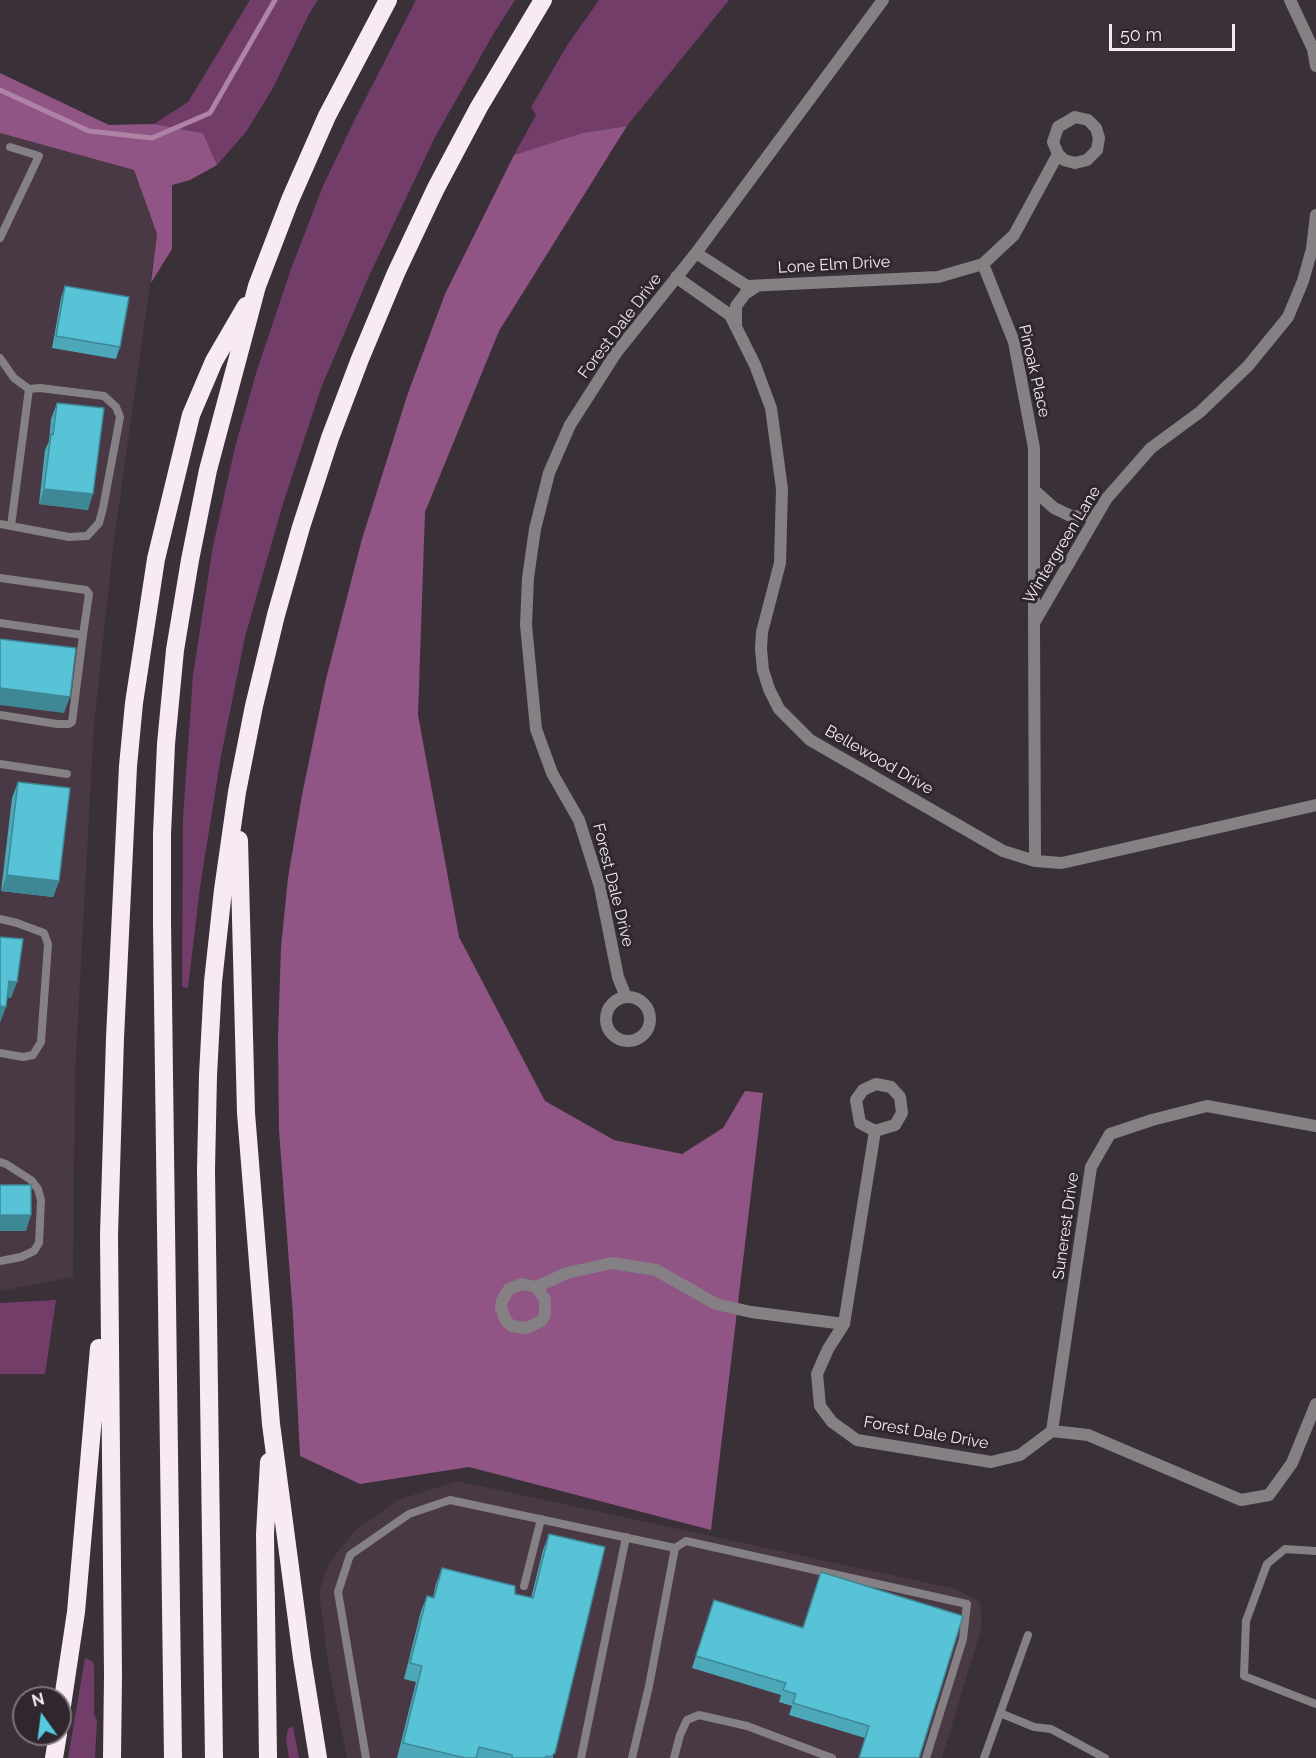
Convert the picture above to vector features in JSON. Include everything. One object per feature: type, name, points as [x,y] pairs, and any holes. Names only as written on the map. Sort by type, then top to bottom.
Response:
[{"type":"highway","points":[[173,1758],[162,834],[166,744],[175,650],[208,470],[258,286],[290,200],[327,116],[388,0]]},
{"type":"highway","points":[[214,1758],[207,1099],[213,982],[237,792],[254,706],[301,526],[330,438],[360,359],[396,273],[436,188],[479,106],[543,0]]},
{"type":"highway","points":[[111,1758],[113,1675],[110,1235],[114,1038],[123,840],[131,734],[146,616],[156,559],[191,415],[214,361],[258,286]]},
{"type":"highway","points":[[237,792],[246,1113],[271,1424],[302,1658],[318,1758]]},
{"type":"highway","points":[[65,1686],[76,1612],[110,1235]]},
{"type":"highway","points":[[268,1758],[264,1534],[271,1424]]},
{"type":"street","name":"Forest Dale Drive","points":[[626,997],[618,977],[600,887],[579,819],[552,773],[536,729],[526,625],[528,578],[534,529],[549,473],[570,425],[616,353],[696,253],[883,0]]},
{"type":"street","points":[[1290,0],[1313,49],[1316,66]]},
{"type":"street","points":[[983,264],[1014,235],[1058,154]]},
{"type":"street","name":"Wintergreen Lane","points":[[1035,861],[1034,623],[1107,498],[1151,448],[1200,412],[1248,366],[1288,317],[1303,280],[1312,249],[1316,215]]},
{"type":"street","name":"Lone Elm Drive","points":[[696,253],[747,286],[938,277],[983,264]]},
{"type":"street","name":"Pinoak Place","points":[[983,264],[1014,342],[1034,448],[1034,623]]},
{"type":"street","name":"Bellewood Drive","points":[[676,278],[730,315],[755,365],[771,408],[782,489],[780,564],[762,632],[761,649],[769,689],[779,709],[810,740],[1003,851],[1035,861],[1062,863],[1316,805]]},
{"type":"street","points":[[736,327],[736,306],[745,294],[758,285]]},
{"type":"street","points":[[1034,489],[1054,508],[1073,517],[1101,510]]},
{"type":"street","name":"Sunerest Drive","points":[[1052,1431],[1091,1167],[1110,1134],[1152,1120],[1207,1106],[1316,1126]]},
{"type":"street","name":"Forest Dale Drive","points":[[875,1131],[844,1324],[828,1348],[817,1374],[820,1406],[832,1422],[857,1440],[991,1462],[1020,1455],[1052,1431]]},
{"type":"street","points":[[536,1287],[567,1273],[612,1263],[656,1270],[716,1304],[751,1312],[844,1324]]},
{"type":"street","points":[[1052,1431],[1088,1436],[1241,1500],[1269,1495],[1292,1463],[1316,1404]]},
{"type":"lane","points":[[0,238],[39,156],[10,147]]},
{"type":"lane","points":[[0,358],[14,378],[29,389],[40,388],[104,396],[116,407],[120,417],[99,523],[87,536],[69,537],[0,524]]},
{"type":"lane","points":[[11,526],[29,389]]},
{"type":"lane","points":[[0,578],[86,590],[89,594],[72,722],[57,724],[0,715]]},
{"type":"lane","points":[[0,623],[83,635]]},
{"type":"lane","points":[[0,764],[67,774]]},
{"type":"lane","points":[[0,919],[44,933],[48,944],[41,1042],[33,1054],[24,1058],[0,1053]]},
{"type":"lane","points":[[0,1162],[31,1180],[38,1189],[41,1200],[39,1243],[34,1251],[21,1257],[0,1261]]},
{"type":"lane","points":[[366,1758],[338,1592],[350,1555],[409,1514],[450,1500],[675,1548],[686,1541],[967,1604],[963,1639],[926,1758]]},
{"type":"lane","points":[[524,1586],[541,1519]]},
{"type":"lane","points":[[581,1758],[626,1537]]},
{"type":"lane","points":[[632,1758],[649,1686],[675,1548]]},
{"type":"lane","points":[[1316,1551],[1285,1548],[1267,1564],[1246,1621],[1244,1676],[1316,1704]]},
{"type":"lane","points":[[984,1758],[1028,1635]]},
{"type":"lane","points":[[1000,1713],[1034,1727],[1051,1729],[1106,1758]]},
{"type":"lane","points":[[674,1758],[687,1720],[699,1715],[747,1726],[832,1758]]},
{"type":"shaded area","points":[[250,0],[318,0],[273,88],[246,132],[217,165],[203,133],[154,124],[188,102]]},
{"type":"shaded area","points":[[416,0],[515,0],[435,137],[369,276],[321,388],[282,507],[245,637],[221,756],[200,887],[188,988],[182,987],[183,817],[193,675],[213,546],[235,447],[257,370],[291,269],[323,186]]},
{"type":"shaded area","points":[[599,0],[729,0],[627,126],[582,133],[514,155],[536,115],[531,107],[568,44]]},
{"type":"shaded area","points":[[0,73],[109,125],[154,124],[203,133],[217,165],[190,180],[172,185],[172,249],[151,283],[157,234],[134,170],[0,133]]},
{"type":"shaded area","points":[[627,126],[499,331],[425,512],[418,715],[459,937],[545,1101],[614,1140],[682,1154],[723,1128],[745,1091],[763,1093],[711,1530],[469,1467],[360,1484],[300,1456],[293,1316],[279,1130],[278,1037],[281,947],[288,878],[302,795],[326,679],[362,539],[408,393],[445,294],[514,155],[582,133]]},
{"type":"shaded area","points":[[0,133],[134,170],[157,234],[113,548],[94,724],[75,1073],[73,1277],[0,1291]]},
{"type":"shaded area","points":[[56,1300],[45,1374],[0,1374],[0,1303]]},
{"type":"shaded area","points":[[457,1481],[956,1589],[980,1602],[982,1626],[942,1758],[347,1758],[328,1663],[319,1591],[328,1565],[354,1531],[398,1500]]},
{"type":"shaded area","points":[[85,1658],[92,1661],[94,1665],[94,1714],[97,1721],[95,1758],[68,1758],[70,1746],[72,1746]]},
{"type":"shaded area","points":[[293,1726],[299,1758],[289,1758],[286,1739],[288,1729]]},
{"type":"building","points":[[65,286],[129,297],[120,347],[56,336]]},
{"type":"building","points":[[57,403],[104,408],[93,494],[44,489]]},
{"type":"building","points":[[0,639],[76,648],[70,697],[0,688]]},
{"type":"building","points":[[18,782],[70,788],[59,881],[7,875]]},
{"type":"building","points":[[0,937],[23,939],[17,982],[9,981],[6,1007],[0,1006]]},
{"type":"building","points":[[0,1185],[31,1185],[31,1215],[0,1215]]},
{"type":"building","points":[[549,1534],[605,1547],[555,1753],[545,1758],[512,1758],[512,1755],[479,1747],[476,1758],[465,1758],[403,1743],[422,1666],[410,1663],[427,1596],[434,1598],[442,1568],[515,1586],[515,1594],[533,1598]]},
{"type":"building","points":[[821,1572],[963,1616],[919,1758],[859,1758],[869,1726],[793,1703],[796,1694],[783,1690],[786,1683],[696,1656],[714,1600],[803,1628]]},
{"type":"waterway","points":[[0,90],[89,131],[152,138],[210,113],[275,0]]}]
